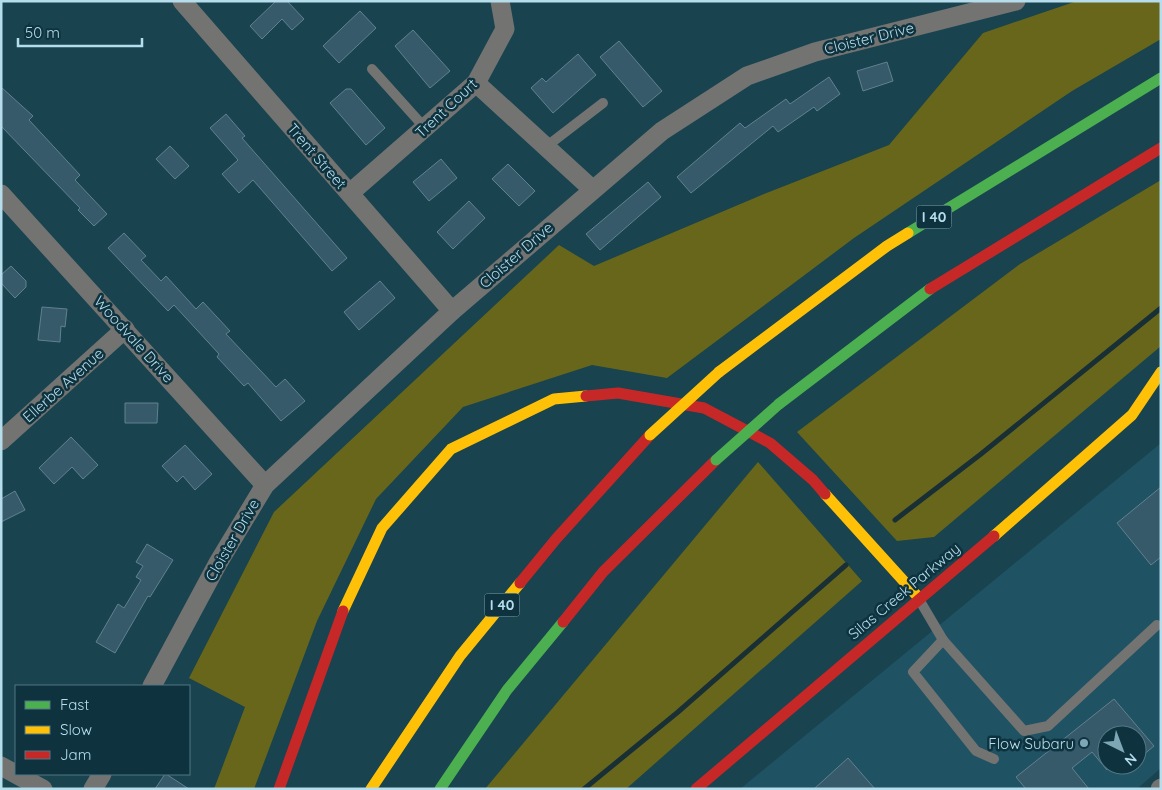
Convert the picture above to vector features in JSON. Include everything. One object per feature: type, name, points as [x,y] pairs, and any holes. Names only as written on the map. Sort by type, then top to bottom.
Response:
[{"type":"main road","name":"I 40","points":[[371,789],[460,656],[556,539],[650,435],[719,372],[887,246],[1161,78]]},
{"type":"main road","points":[[440,789],[507,690],[603,572],[716,460],[779,404],[917,297],[1161,148]]},
{"type":"main road","name":"Silas Creek Parkway","points":[[696,789],[918,598],[1041,496],[1132,416],[1161,372]]},
{"type":"main road","points":[[279,789],[341,616],[382,528],[451,449],[554,400],[618,394],[628,395],[704,408],[746,430],[770,444],[812,480],[918,598]]},
{"type":"main road","name":"Silas Creek Parkway","points":[[1132,416],[1154,406]]},
{"type":"street","name":"Trent Street","points":[[182,1],[452,311]]},
{"type":"street","name":"Trent Court","points":[[350,193],[426,128],[481,87],[505,30],[500,1]]},
{"type":"street","name":"Cloister Drive","points":[[153,685],[218,563],[265,485],[452,311],[592,189],[662,131],[747,76],[814,52],[1016,1]]},
{"type":"street","points":[[481,87],[592,189]]},
{"type":"street","name":"Woodvale Drive","points":[[1,194],[265,485]]},
{"type":"street","name":"Ellerbe Avenue","points":[[1,441],[125,329]]},
{"type":"street","points":[[1,766],[15,773]]},
{"type":"street","points":[[19,775],[43,789]]},
{"type":"street","points":[[93,789],[101,775]]},
{"type":"street","points":[[1,776],[23,777]]},
{"type":"lane","points":[[372,70],[426,128]]},
{"type":"lane","points":[[547,146],[603,103]]},
{"type":"lane","points":[[918,598],[943,640],[1024,731],[1048,726],[1157,625]]},
{"type":"lane","points":[[943,640],[913,672],[976,751],[994,759]]},
{"type":"shaded area","points":[[1077,1],[1161,1],[1161,39],[1072,91],[854,238],[667,378],[592,365],[463,407],[376,499],[317,621],[254,789],[214,789],[245,707],[189,678],[274,512],[559,245],[594,266],[764,194],[889,145],[983,33]]},
{"type":"shaded area","points":[[1161,180],[1161,346],[934,537],[897,541],[797,432],[1020,264]]},
{"type":"shaded area","points":[[1161,443],[1161,768],[1137,789],[740,789]]},
{"type":"shaded area","points":[[758,462],[862,581],[626,789],[485,789]]},
{"type":"building","points":[[276,1],[287,1],[304,19],[292,30],[282,19],[262,39],[250,26]]},
{"type":"building","points":[[360,11],[376,28],[339,63],[323,46]]},
{"type":"building","points":[[413,30],[450,71],[430,88],[395,46]]},
{"type":"building","points":[[619,41],[662,91],[643,107],[600,57]]},
{"type":"building","points":[[578,54],[596,75],[553,113],[531,88],[542,78],[546,82]]},
{"type":"building","points":[[887,62],[893,81],[863,91],[857,71]]},
{"type":"building","points":[[829,77],[840,94],[817,111],[814,107],[778,132],[773,126],[691,193],[677,177],[740,123],[745,128],[786,99],[790,104]]},
{"type":"building","points":[[1,87],[33,116],[29,120],[80,175],[75,180],[107,214],[94,226],[78,210],[80,208],[1,126]]},
{"type":"building","points":[[346,89],[351,89],[385,128],[366,145],[330,103]]},
{"type":"building","points":[[226,114],[245,136],[242,138],[347,258],[332,271],[253,180],[239,193],[222,174],[238,160],[210,128]]},
{"type":"building","points":[[170,146],[189,166],[175,179],[156,159]]},
{"type":"building","points":[[441,159],[457,178],[429,201],[413,182]]},
{"type":"building","points":[[508,164],[535,191],[519,206],[492,179]]},
{"type":"building","points":[[648,182],[661,197],[600,250],[586,234]]},
{"type":"building","points":[[469,201],[485,218],[453,249],[437,232]]},
{"type":"building","points":[[124,233],[146,256],[141,260],[161,281],[166,276],[196,309],[203,302],[230,331],[226,334],[276,387],[285,379],[305,401],[281,421],[248,383],[244,386],[217,357],[219,354],[174,305],[168,311],[108,248]]},
{"type":"building","points":[[11,266],[26,281],[26,287],[15,298],[1,283],[1,275]]},
{"type":"building","points":[[380,281],[395,298],[359,330],[344,312]]},
{"type":"building","points":[[42,307],[67,309],[65,327],[61,326],[60,342],[38,340]]},
{"type":"building","points":[[125,403],[158,403],[157,423],[125,423]]},
{"type":"building","points":[[71,437],[98,465],[83,479],[72,467],[54,484],[39,468]]},
{"type":"building","points":[[185,445],[212,474],[195,490],[183,476],[177,482],[162,466]]},
{"type":"building","points":[[1161,487],[1161,557],[1151,565],[1117,523]]},
{"type":"building","points":[[15,491],[25,510],[1,522],[1,499]]},
{"type":"building","points":[[147,544],[173,560],[150,597],[148,596],[115,653],[96,642],[118,604],[124,608],[141,580],[136,577],[143,566],[136,562]]},
{"type":"building","name":"Flow Subaru","points":[[1114,699],[1136,725],[1097,725],[1097,758],[1092,752],[1072,768],[1089,789],[1026,789],[1016,777]]},
{"type":"building","name":"Flow Subaru","points":[[1147,738],[1154,746],[1147,752]]},
{"type":"building","points":[[848,758],[875,789],[814,789]]},
{"type":"building","points":[[164,775],[168,775],[189,789],[155,789]]},
{"type":"waterway","points":[[895,520],[981,454],[1161,308]]},
{"type":"waterway","points":[[584,789],[678,712],[846,565]]},
{"type":"traffic: fast","points":[[908,233],[1161,78]]},
{"type":"traffic: fast","points":[[779,404],[930,289]]},
{"type":"traffic: fast","points":[[716,460],[779,404]]},
{"type":"traffic: fast","points":[[440,789],[507,690],[563,622]]},
{"type":"traffic: slow","points":[[719,372],[887,246],[908,233]]},
{"type":"traffic: slow","points":[[650,435],[719,372]]},
{"type":"traffic: slow","points":[[994,536],[1132,415],[1161,372]]},
{"type":"traffic: slow","points":[[343,611],[382,528],[451,449],[554,399],[586,396]]},
{"type":"traffic: slow","points":[[825,494],[919,598]]},
{"type":"traffic: slow","points":[[371,789],[460,656],[520,583]]},
{"type":"traffic: jam","points":[[930,289],[1161,148]]},
{"type":"traffic: jam","points":[[586,396],[618,393],[704,408],[770,443],[813,480],[825,494]]},
{"type":"traffic: jam","points":[[520,583],[556,539],[650,435]]},
{"type":"traffic: jam","points":[[563,622],[603,572],[716,460]]},
{"type":"traffic: jam","points":[[696,789],[994,536]]},
{"type":"traffic: jam","points":[[279,789],[343,611]]},
{"type":"place","name":"Flow Subaru","points":[[1084,743]]}]
